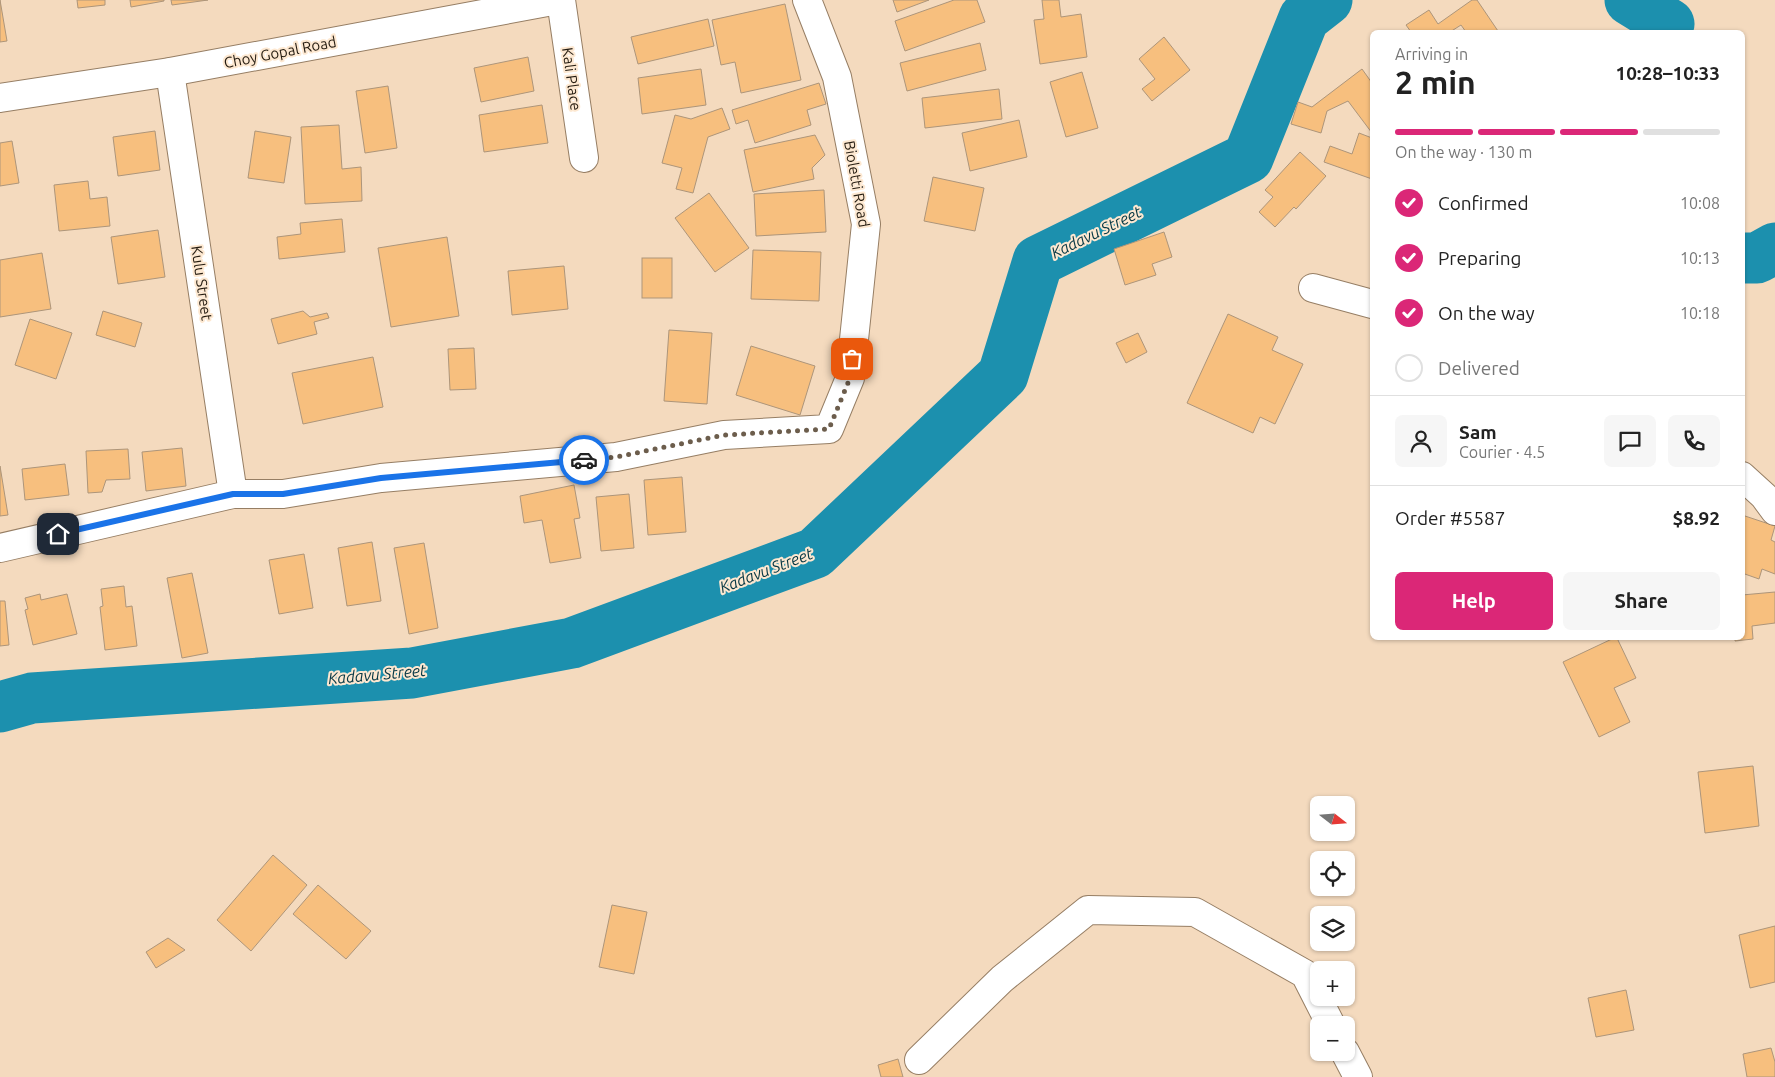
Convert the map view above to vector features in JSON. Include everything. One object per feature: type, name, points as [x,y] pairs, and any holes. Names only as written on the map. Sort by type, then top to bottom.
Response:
[{"type":"street","name":"Choy Gopal Road","points":[[0,98],[170,72],[560,0]]},
{"type":"street","name":"Kali Place","points":[[560,0],[584,158]]},
{"type":"street","name":"Bioletti Road","points":[[233,494],[283,494],[381,478],[616,457],[724,435],[829,429],[850,378],[866,224],[837,77],[807,0]]},
{"type":"street","name":"Kulu Street","points":[[170,72],[233,494]]},
{"type":"street","points":[[1313,288],[1370,303]]},
{"type":"street","points":[[1745,479],[1764,496],[1775,511]]},
{"type":"street","points":[[0,548],[233,494]]},
{"type":"street","points":[[919,1060],[1002,979],[1088,910],[1195,912],[1305,974],[1326,1016]]},
{"type":"street","points":[[1350,1061],[1358,1077]]},
{"type":"building","points":[[0,0],[7,41],[0,42]]},
{"type":"building","points":[[77,0],[105,0],[105,5],[78,8]]},
{"type":"building","points":[[130,0],[164,0],[164,1],[131,7]]},
{"type":"building","points":[[171,0],[208,0],[172,5]]},
{"type":"building","points":[[893,0],[929,0],[897,12]]},
{"type":"building","points":[[954,0],[977,0],[985,22],[905,51],[895,21]]},
{"type":"building","points":[[1042,0],[1059,0],[1061,17],[1081,14],[1087,57],[1040,64],[1034,20],[1044,19]]},
{"type":"building","points":[[1472,0],[1477,0],[1497,30],[1465,30],[1461,25],[1453,30],[1410,30],[1406,25],[1429,10],[1438,24]]},
{"type":"building","points":[[785,4],[801,80],[741,93],[735,62],[721,65],[712,20]]},
{"type":"building","points":[[708,19],[714,46],[638,64],[631,37]]},
{"type":"building","points":[[1164,37],[1190,70],[1152,101],[1142,89],[1155,79],[1139,59]]},
{"type":"building","points":[[980,43],[986,70],[907,91],[900,63]]},
{"type":"building","points":[[528,57],[534,91],[481,102],[474,68]]},
{"type":"building","points":[[701,69],[706,105],[642,114],[638,78]]},
{"type":"building","points":[[1362,69],[1370,80],[1370,130],[1348,101],[1327,111],[1321,133],[1291,124],[1298,102],[1312,107]]},
{"type":"building","points":[[1082,72],[1098,128],[1066,137],[1050,82]]},
{"type":"building","points":[[819,83],[826,104],[807,110],[811,125],[755,143],[748,120],[736,124],[732,110]]},
{"type":"building","points":[[388,86],[397,148],[365,153],[356,91]]},
{"type":"building","points":[[999,89],[1002,119],[925,128],[922,98]]},
{"type":"building","points":[[542,105],[548,143],[484,152],[479,115]]},
{"type":"building","points":[[722,108],[730,129],[708,137],[693,193],[676,189],[682,168],[662,163],[675,115],[691,119]]},
{"type":"building","points":[[1019,120],[1027,157],[970,171],[962,133]]},
{"type":"building","points":[[339,125],[342,169],[361,167],[362,201],[305,204],[301,127]]},
{"type":"building","points":[[155,131],[160,170],[118,176],[113,137]]},
{"type":"building","points":[[255,131],[291,137],[284,183],[248,178]]},
{"type":"building","points":[[1359,133],[1370,137],[1370,178],[1324,162],[1330,146],[1352,154]]},
{"type":"building","points":[[815,135],[825,155],[812,168],[814,179],[753,192],[744,150]]},
{"type":"building","points":[[12,141],[19,183],[0,186],[0,143]]},
{"type":"building","points":[[1300,152],[1326,176],[1296,209],[1294,207],[1275,227],[1259,212],[1273,197],[1265,190]]},
{"type":"building","points":[[933,177],[984,188],[975,231],[924,221]]},
{"type":"building","points":[[88,181],[90,199],[107,197],[110,226],[59,231],[54,185]]},
{"type":"building","points":[[824,190],[826,232],[756,236],[754,194]]},
{"type":"building","points":[[709,193],[749,248],[715,272],[675,218]]},
{"type":"building","points":[[342,219],[345,252],[279,259],[277,237],[301,234],[300,223]]},
{"type":"building","points":[[158,230],[165,277],[118,284],[111,237]]},
{"type":"building","points":[[1164,232],[1172,257],[1152,264],[1156,275],[1125,285],[1114,249]]},
{"type":"building","points":[[447,237],[459,316],[391,327],[378,248]]},
{"type":"building","points":[[753,250],[821,252],[819,301],[751,299]]},
{"type":"building","points":[[42,253],[51,309],[0,317],[0,260]]},
{"type":"building","points":[[642,258],[672,258],[672,298],[642,298]]},
{"type":"building","points":[[564,266],[568,309],[512,315],[508,271]]},
{"type":"building","points":[[103,311],[142,323],[135,347],[96,335]]},
{"type":"building","points":[[303,311],[310,317],[327,313],[329,318],[314,322],[317,334],[278,344],[271,319]]},
{"type":"building","points":[[1228,314],[1278,337],[1272,350],[1303,364],[1275,424],[1260,417],[1253,433],[1187,403]]},
{"type":"building","points":[[30,319],[72,333],[56,379],[15,365]]},
{"type":"building","points":[[669,330],[712,333],[707,404],[664,401]]},
{"type":"building","points":[[1138,333],[1147,352],[1126,363],[1116,343]]},
{"type":"building","points":[[751,346],[815,366],[800,415],[736,395]]},
{"type":"building","points":[[474,348],[476,389],[450,390],[448,349]]},
{"type":"building","points":[[373,357],[383,407],[303,424],[292,373]]},
{"type":"building","points":[[182,448],[186,486],[146,491],[142,452]]},
{"type":"building","points":[[128,449],[130,479],[106,480],[102,492],[88,493],[86,451]]},
{"type":"building","points":[[65,464],[69,495],[25,500],[22,469]]},
{"type":"building","points":[[0,466],[8,515],[0,516]]},
{"type":"building","points":[[682,477],[686,532],[648,535],[644,480]]},
{"type":"building","points":[[574,485],[580,518],[574,519],[581,558],[550,563],[542,520],[524,523],[520,496]]},
{"type":"building","points":[[629,494],[634,548],[601,551],[596,497]]},
{"type":"building","points":[[1745,516],[1775,526],[1771,540],[1775,542],[1775,574],[1762,569],[1759,579],[1745,574]]},
{"type":"building","points":[[372,542],[381,601],[347,606],[338,548]]},
{"type":"building","points":[[424,543],[438,628],[409,634],[394,548]]},
{"type":"building","points":[[304,554],[313,608],[279,614],[269,560]]},
{"type":"building","points":[[192,573],[208,653],[182,658],[167,578]]},
{"type":"building","points":[[124,586],[126,607],[132,606],[137,646],[105,650],[100,607],[103,606],[101,589]]},
{"type":"building","points":[[1775,592],[1775,623],[1752,626],[1753,639],[1745,640],[1745,595]]},
{"type":"building","points":[[40,594],[41,600],[67,594],[77,634],[33,645],[25,610],[28,609],[25,598]]},
{"type":"building","points":[[0,601],[5,601],[9,645],[0,646]]},
{"type":"building","points":[[1610,640],[1618,640],[1636,678],[1614,688],[1630,722],[1599,737],[1563,662]]},
{"type":"building","points":[[1753,766],[1759,826],[1705,833],[1698,772]]},
{"type":"building","points":[[273,855],[307,885],[251,951],[217,920]]},
{"type":"building","points":[[318,885],[371,931],[346,959],[293,914]]},
{"type":"building","points":[[612,905],[647,912],[634,974],[599,967]]},
{"type":"building","points":[[1775,926],[1775,982],[1750,988],[1739,935]]},
{"type":"building","points":[[168,938],[185,950],[156,968],[146,952]]},
{"type":"building","points":[[1626,990],[1634,1030],[1596,1037],[1588,998]]},
{"type":"building","points":[[1771,1048],[1775,1062],[1775,1077],[1747,1077],[1743,1054]]},
{"type":"building","points":[[898,1059],[903,1077],[881,1077],[878,1065]]},
{"type":"waterway","name":"Kadavu Street","points":[[0,707],[32,698],[412,673],[572,643],[815,553],[1003,375],[1038,261],[1248,158],[1304,18],[1327,0]]},
{"type":"waterway","name":"Kadavu Street","points":[[1630,0],[1669,24],[1667,30]]},
{"type":"waterway","name":"Kadavu Street","points":[[1745,258],[1757,258],[1775,248]]},
{"type":"way so far","points":[[584,460],[616,457],[724,435],[829,429],[850,378],[852,359]]},
{"type":"route","points":[[58,534],[233,494],[283,494],[381,478],[584,460]]}]
